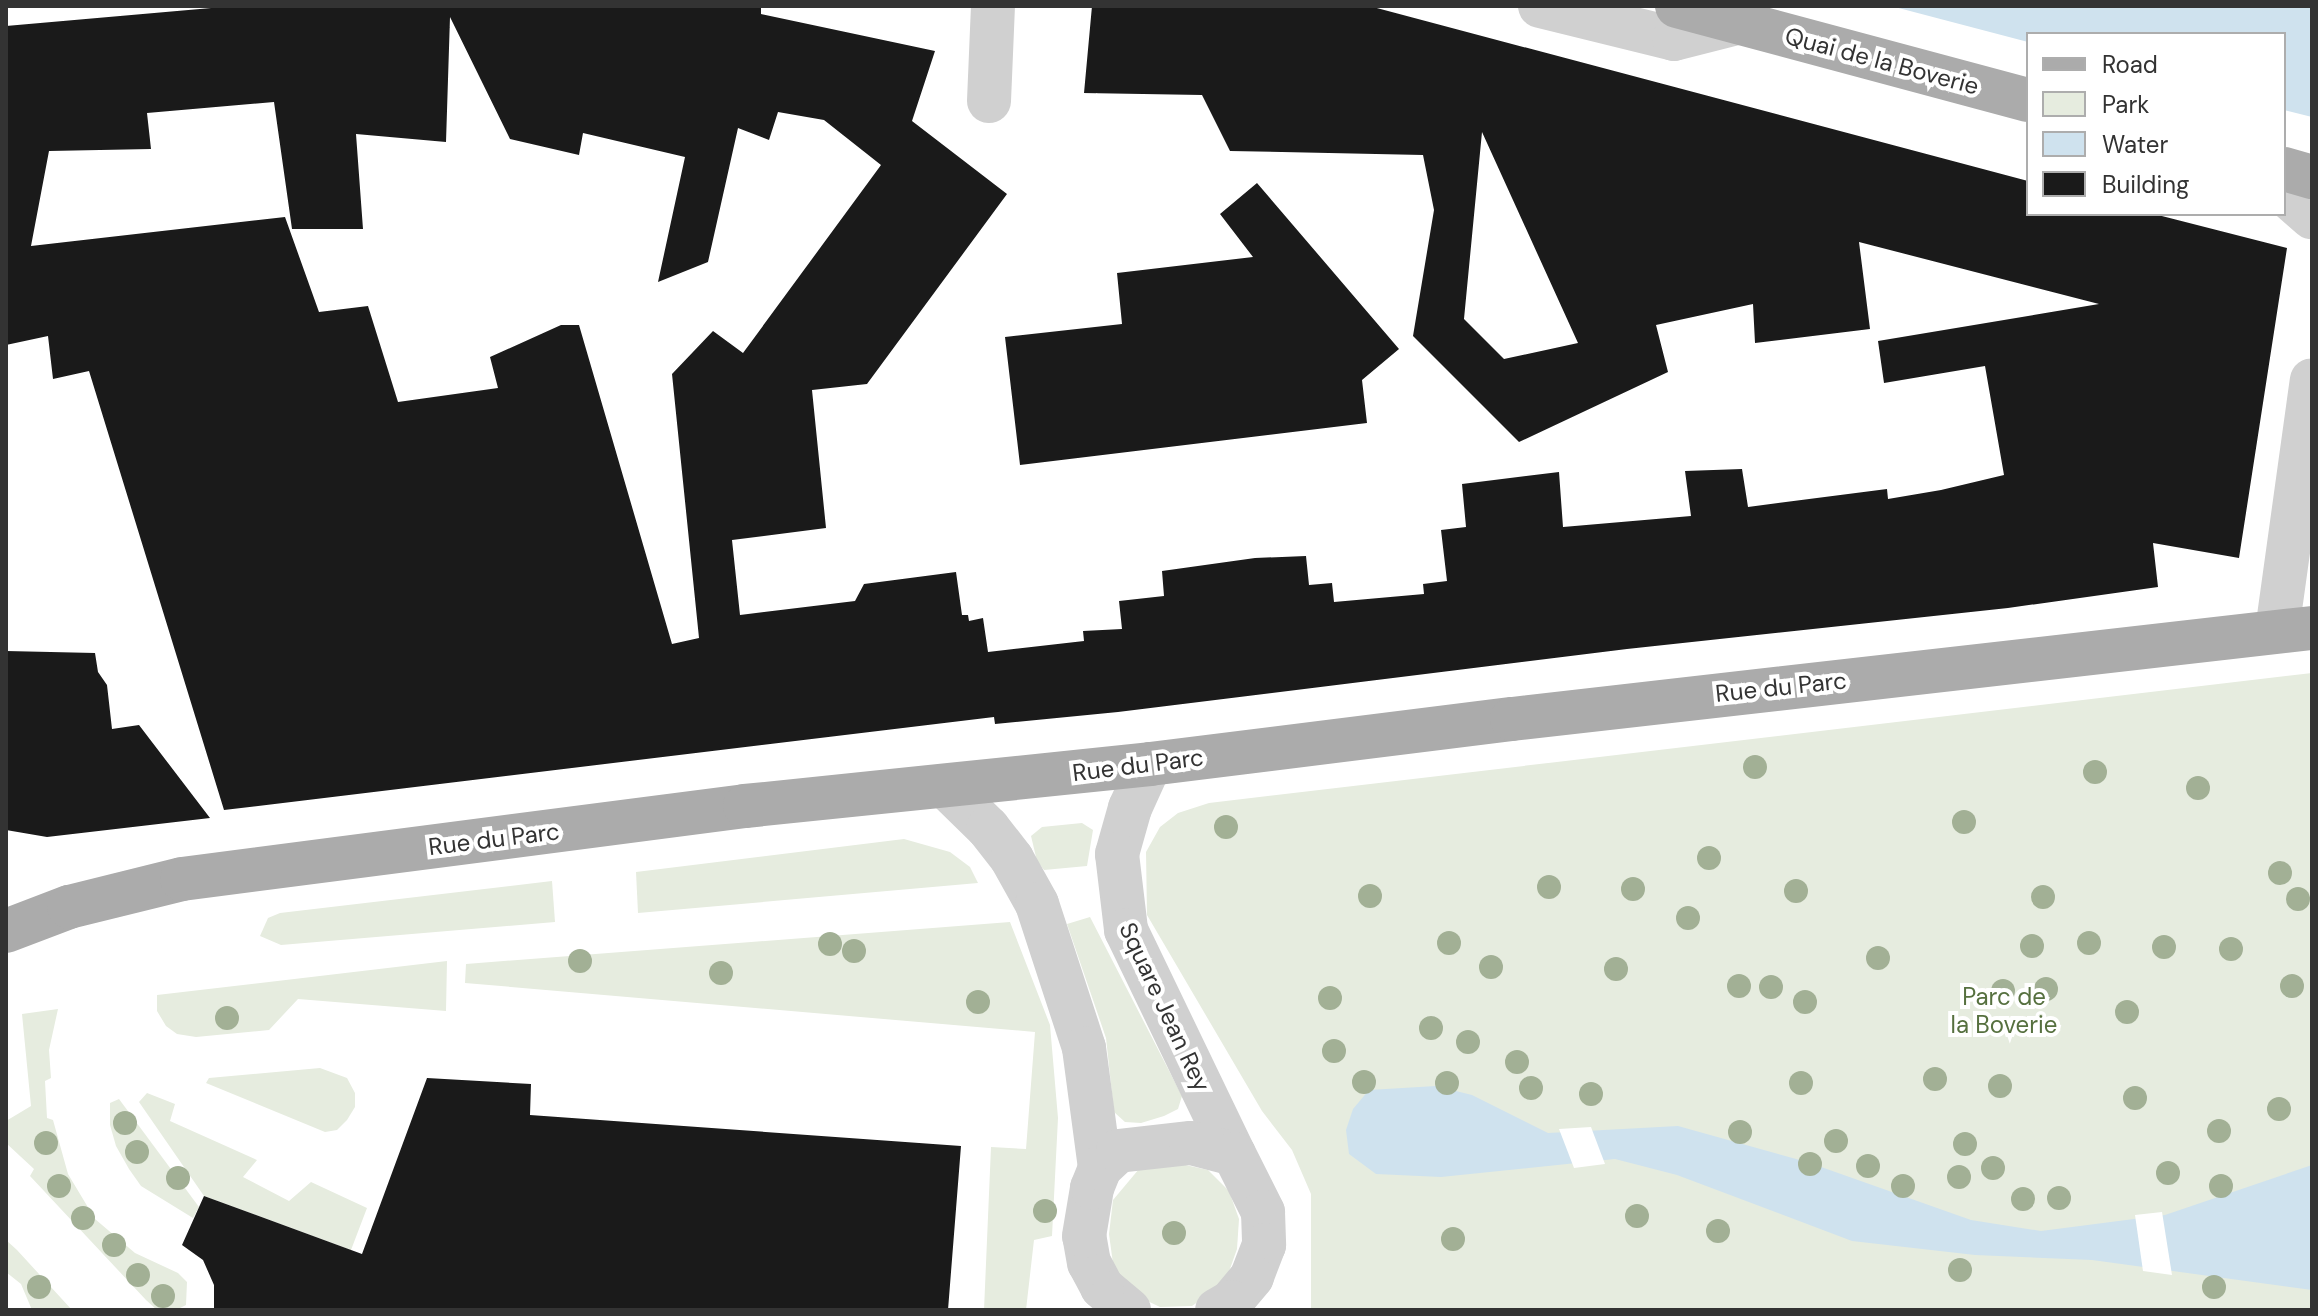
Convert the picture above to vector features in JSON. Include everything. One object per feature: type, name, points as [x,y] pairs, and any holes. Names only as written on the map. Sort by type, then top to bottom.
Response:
[{"type":"main road","name":"Quai de la Boverie","points":[[1677,6],[2026,99]]},
{"type":"main road","points":[[2286,170],[2312,177]]},
{"type":"main road","name":"Rue du Parc","points":[[6,931],[69,907],[182,879],[745,806],[1150,764],[1543,715],[2294,630]]},
{"type":"street","points":[[989,101],[993,6]]},
{"type":"street","name":"Quai de la Boverie","points":[[1540,6],[1674,39],[1737,23]]},
{"type":"street","points":[[2286,195],[2312,217]]},
{"type":"street","points":[[2294,630],[2312,380]]},
{"type":"street","name":"Square Jean Rey","points":[[1150,764],[1130,808],[1117,854],[1126,930],[1263,1212],[1264,1245],[1252,1277],[1231,1302],[1217,1310]]},
{"type":"street","points":[[945,786],[988,828],[1012,859],[1037,904],[1084,1048],[1100,1168],[1087,1208],[1084,1236],[1089,1263],[1102,1287],[1129,1310]]},
{"type":"street","points":[[1100,1168],[1118,1151],[1151,1144],[1191,1143],[1234,1154]]},
{"type":"green space","name":"Parc de la Boverie","points":[[2312,673],[2312,1310],[1311,1310],[1311,1194],[1292,1150],[1262,1111],[1147,915],[1146,852],[1160,827],[1178,813],[1209,803]]},
{"type":"green space","points":[[1082,823],[1093,830],[1087,866],[1044,870],[1037,861],[1031,836],[1042,827]]},
{"type":"green space","points":[[904,839],[950,852],[970,867],[978,883],[638,913],[636,872]]},
{"type":"green space","points":[[552,881],[555,922],[281,945],[260,936],[268,918],[280,913]]},
{"type":"green space","points":[[1090,917],[1182,1096],[1178,1109],[1164,1116],[1141,1123],[1125,1122],[1114,1112],[1106,1038],[1067,924]]},
{"type":"green space","points":[[1010,922],[1050,1025],[1058,1118],[1052,1236],[1034,1240],[1026,1310],[984,1310],[991,1147],[1026,1149],[1035,1032],[465,983],[466,964]]},
{"type":"green space","points":[[447,961],[446,1011],[298,999],[269,1030],[196,1037],[177,1034],[166,1026],[157,1011],[157,995]]},
{"type":"green space","points":[[58,1009],[49,1050],[51,1078],[45,1081],[47,1118],[53,1120],[68,1174],[95,1219],[135,1253],[178,1273],[187,1282],[186,1305],[176,1310],[157,1310],[146,1300],[30,1176],[34,1169],[6,1143],[6,1121],[31,1106],[22,1014]]},
{"type":"green space","points":[[320,1068],[347,1078],[355,1093],[355,1107],[337,1130],[325,1132],[206,1083],[209,1078]]},
{"type":"green space","points":[[147,1093],[175,1104],[170,1121],[257,1160],[243,1177],[289,1201],[311,1182],[367,1208],[351,1250],[204,1196],[139,1102]]},
{"type":"green space","points":[[119,1099],[199,1207],[193,1218],[141,1186],[129,1169],[116,1146],[110,1125],[110,1103]]},
{"type":"green space","points":[[1172,1162],[1208,1170],[1229,1191],[1239,1219],[1237,1249],[1225,1283],[1192,1306],[1160,1307],[1137,1296],[1114,1271],[1109,1234],[1113,1200],[1139,1169]]},
{"type":"green space","points":[[6,1240],[72,1310],[32,1310],[21,1284],[6,1272]]},
{"type":"water","points":[[1891,6],[2312,6],[2312,117],[2286,110],[2286,32],[2026,32],[2026,41]]},
{"type":"water","points":[[1436,1086],[1472,1095],[1548,1133],[1678,1126],[1807,1162],[1971,1220],[2041,1231],[2165,1215],[2312,1165],[2312,1290],[2092,1260],[1975,1255],[1852,1241],[1677,1175],[1615,1159],[1441,1177],[1376,1174],[1349,1154],[1346,1130],[1353,1109],[1369,1090]]},
{"type":"pier","points":[[1591,1127],[1605,1164],[1574,1168],[1559,1129]]},
{"type":"pier","points":[[2162,1212],[2172,1275],[2143,1271],[2135,1215]]},
{"type":"building","points":[[234,6],[761,6],[761,14],[935,51],[912,121],[1007,194],[867,384],[812,390],[826,528],[732,540],[740,615],[855,601],[864,584],[956,572],[962,615],[968,615],[969,621],[983,618],[988,652],[1084,641],[1083,631],[1122,629],[1119,601],[1164,596],[1162,571],[1255,558],[1306,556],[1309,585],[1332,583],[1334,602],[1424,594],[1423,584],[1447,581],[1441,530],[1466,527],[1462,484],[1559,472],[1563,527],[1691,516],[1685,471],[1742,469],[1748,507],[1887,489],[1888,499],[2004,475],[1985,366],[1884,383],[1878,341],[2099,304],[1859,242],[1870,329],[1755,343],[1753,304],[1656,325],[1668,372],[1519,442],[1413,336],[1434,210],[1423,155],[1230,151],[1202,95],[1084,93],[1092,6],[1373,7],[2026,180],[2026,216],[2162,216],[2287,248],[2239,558],[2153,543],[2158,587],[2008,608],[1627,649],[1118,712],[995,724],[994,717],[224,810],[89,371],[53,379],[48,336],[6,345],[6,26]],"holes":[[[450,17],[510,139],[579,155],[583,133],[685,157],[658,282],[708,262],[738,128],[769,140],[778,112],[824,120],[881,165],[743,353],[713,331],[672,374],[699,638],[672,644],[579,325],[561,325],[490,357],[498,388],[398,402],[368,306],[319,312],[285,217],[31,246],[49,151],[151,149],[147,113],[274,102],[292,229],[363,229],[356,134],[446,142]],[[1482,132],[1578,343],[1504,359],[1464,319]]]},
{"type":"building","points":[[1257,183],[1399,349],[1362,380],[1367,423],[1020,465],[1005,337],[1122,324],[1117,273],[1253,257],[1220,214]]},
{"type":"building","points":[[6,651],[95,653],[98,672],[107,685],[112,729],[139,725],[210,818],[47,837],[6,830]]},
{"type":"building","points":[[427,1078],[531,1084],[530,1115],[961,1146],[948,1310],[214,1310],[214,1285],[203,1260],[182,1245],[204,1196],[362,1254]]}]
